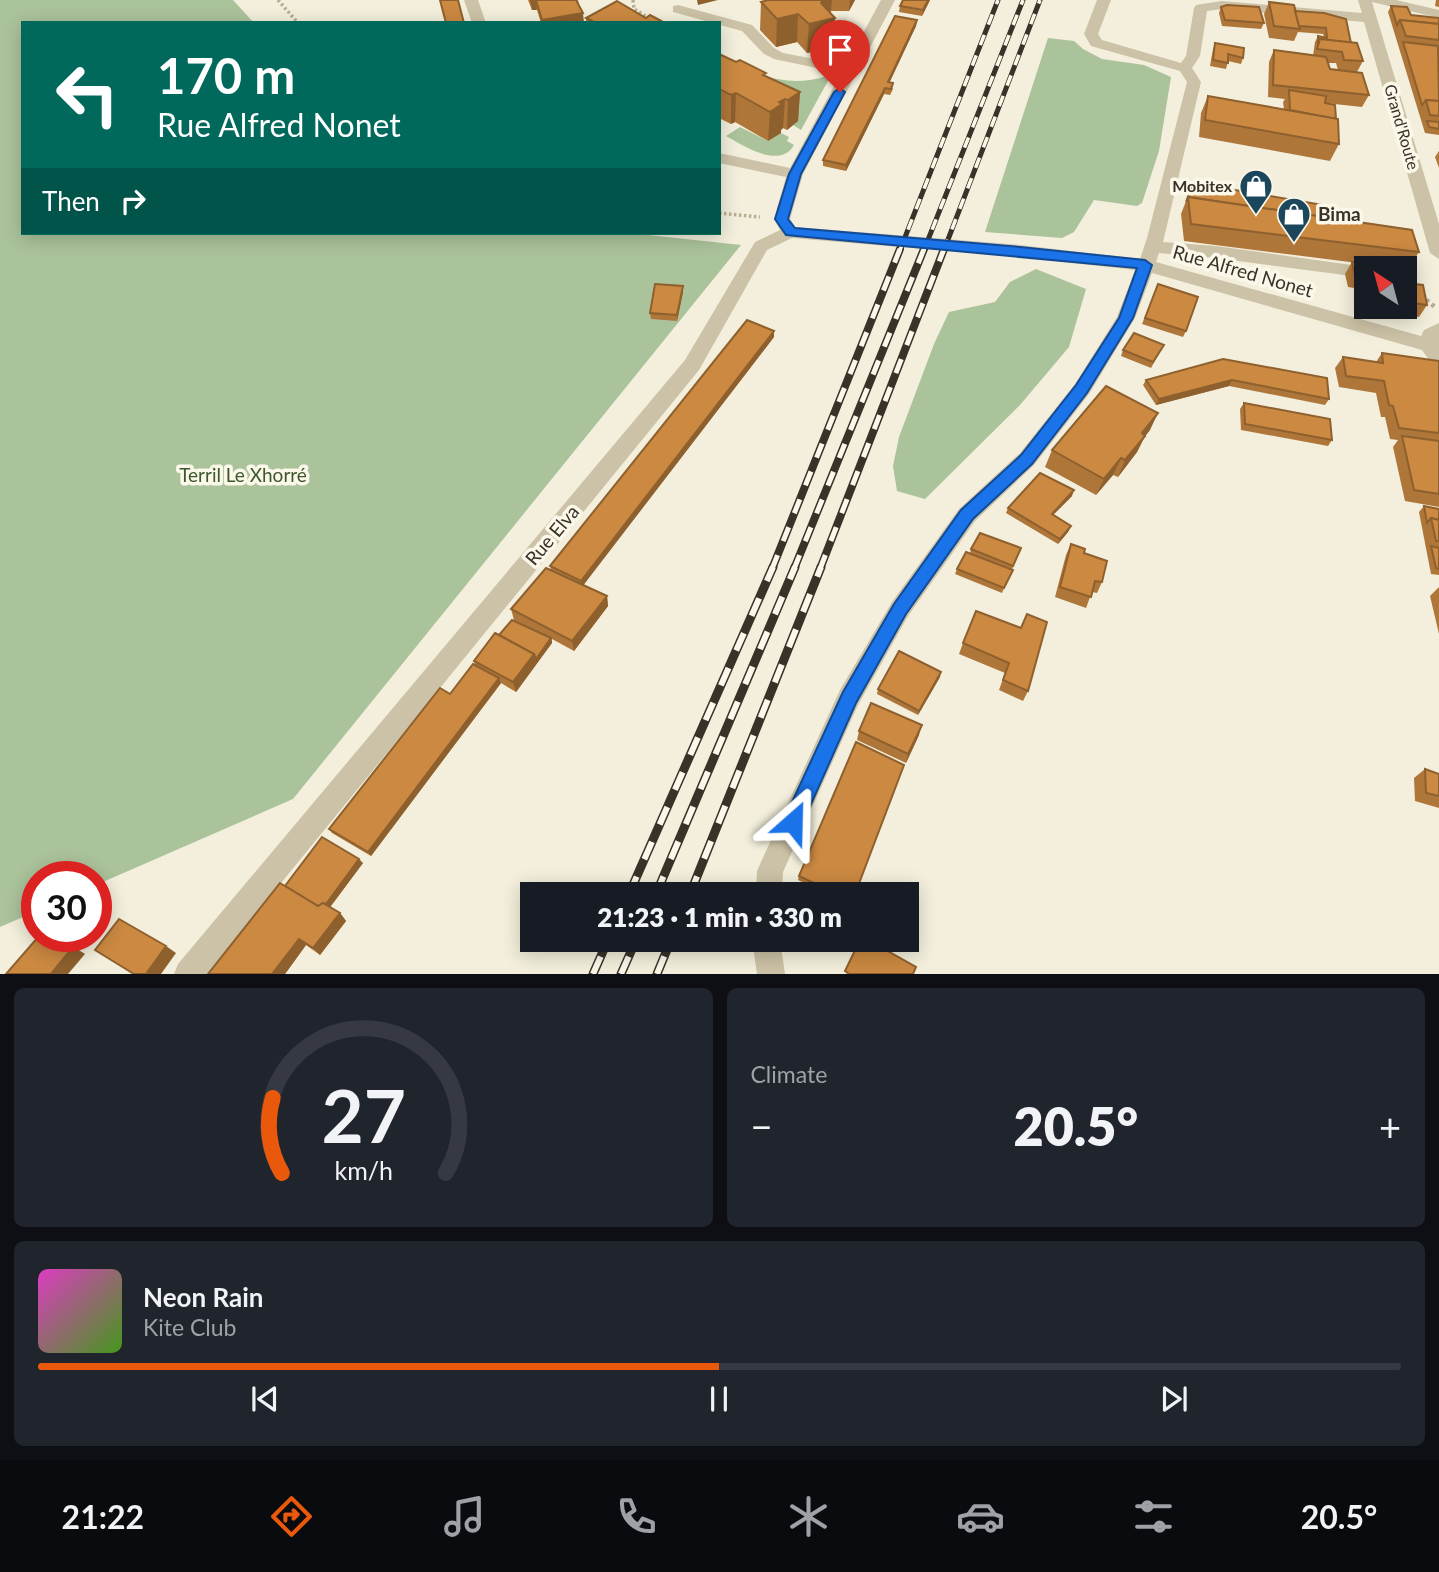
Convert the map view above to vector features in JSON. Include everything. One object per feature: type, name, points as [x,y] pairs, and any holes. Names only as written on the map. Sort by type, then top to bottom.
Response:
[{"type":"street","points":[[471,0],[478,21]]},
{"type":"street","points":[[786,225],[795,174],[888,0]]},
{"type":"street","points":[[770,882],[771,871],[849,698],[900,609],[967,515],[1027,459],[1082,389],[1126,318],[1149,256],[1194,82],[1185,68],[1096,43],[1091,34],[1104,0]]},
{"type":"street","name":"Grand'Route","points":[[1365,0],[1439,253]]},
{"type":"street","points":[[1378,0],[1439,14]]},
{"type":"street","points":[[1185,68],[1194,56],[1200,8],[1222,5],[1369,18]]},
{"type":"street","points":[[678,9],[747,28],[764,47],[779,56],[851,71]]},
{"type":"street","points":[[721,158],[795,174]]},
{"type":"street","name":"Rue Alfred Nonet","points":[[786,225],[1020,251],[1149,256],[1436,345]]},
{"type":"street","name":"Rue Elva","points":[[188,974],[692,365],[761,246],[786,225]]},
{"type":"street","points":[[1149,256],[1216,252],[1354,270]]},
{"type":"street","points":[[767,952],[771,974]]},
{"type":"path","points":[[278,0],[296,21]]},
{"type":"path","points":[[633,0],[634,9]]},
{"type":"path","points":[[625,13],[634,9]]},
{"type":"path","points":[[634,9],[654,21]]},
{"type":"path","points":[[721,213],[786,225]]},
{"type":"path","points":[[1418,294],[1439,311]]},
{"type":"green space","name":"Terril Le Xhorré","points":[[0,0],[233,0],[252,21],[21,21],[21,235],[648,235],[741,245],[293,799],[112,878],[112,861],[21,861],[21,918],[0,927]]},
{"type":"green space","points":[[1048,38],[1074,41],[1102,59],[1144,65],[1171,77],[1159,151],[1142,203],[1137,206],[1094,200],[1074,232],[1062,238],[985,232]]},
{"type":"green space","points":[[721,60],[746,70],[785,80],[812,80],[827,76],[829,79],[801,130],[793,125],[797,121]]},
{"type":"green space","points":[[740,127],[768,141],[781,133],[789,137],[787,141],[794,145],[788,152],[780,155],[761,153],[726,136]]},
{"type":"green space","points":[[1036,269],[1086,289],[1069,347],[1020,405],[925,499],[897,491],[893,466],[899,437],[949,312],[995,302],[1010,282]]},
{"type":"building","points":[[440,0],[458,0],[463,21],[445,21]]},
{"type":"building","points":[[536,0],[576,0],[583,13],[542,20]]},
{"type":"building","points":[[823,0],[821,3],[835,18],[809,24],[798,14],[777,19],[761,2]]},
{"type":"building","points":[[903,0],[928,0],[923,10],[900,6]]},
{"type":"building","points":[[617,1],[646,18],[650,15],[661,21],[592,21],[586,18]]},
{"type":"building","points":[[1269,2],[1294,5],[1300,29],[1274,26]]},
{"type":"building","points":[[1391,6],[1407,7],[1411,15],[1439,18],[1439,24],[1400,20],[1397,25]]},
{"type":"building","points":[[1221,7],[1259,7],[1264,23],[1225,20]]},
{"type":"building","points":[[1295,11],[1324,13],[1346,19],[1351,43],[1320,39],[1318,45],[1318,36],[1327,38],[1326,28],[1299,26]]},
{"type":"building","points":[[895,16],[917,20],[888,82],[893,83],[891,89],[885,88],[846,165],[823,160]]},
{"type":"building","points":[[1400,20],[1439,24],[1439,40],[1406,36]]},
{"type":"building","points":[[1320,39],[1357,43],[1363,61],[1344,60],[1342,52],[1317,49]]},
{"type":"building","points":[[1403,42],[1438,46],[1439,101],[1426,100],[1422,105]]},
{"type":"building","points":[[1215,43],[1244,48],[1243,58],[1228,54],[1228,63],[1213,60]]},
{"type":"building","points":[[1274,50],[1326,57],[1330,69],[1362,73],[1369,95],[1273,85]]},
{"type":"building","points":[[721,55],[736,62],[740,60],[766,73],[763,75],[800,92],[779,102],[782,104],[770,112],[736,93],[731,95],[721,90]]},
{"type":"building","points":[[1289,90],[1326,96],[1325,103],[1335,105],[1336,119],[1290,110]]},
{"type":"building","points":[[1208,96],[1338,119],[1339,144],[1205,120]]},
{"type":"building","points":[[1426,100],[1439,101],[1439,116],[1430,115]]},
{"type":"building","points":[[1427,121],[1439,122],[1439,129],[1429,127]]},
{"type":"building","points":[[1193,183],[1335,207],[1337,219],[1188,197],[1186,202]]},
{"type":"building","points":[[1188,197],[1412,230],[1419,252],[1191,224]]},
{"type":"building","points":[[655,284],[683,286],[677,315],[650,313]]},
{"type":"building","points":[[1158,284],[1198,297],[1186,331],[1145,318]]},
{"type":"building","points":[[1418,284],[1423,285],[1427,305],[1418,304]]},
{"type":"building","points":[[747,320],[774,331],[581,581],[550,566]]},
{"type":"building","points":[[1134,333],[1164,345],[1153,362],[1123,350]]},
{"type":"building","points":[[1382,353],[1439,361],[1439,433],[1399,428],[1393,406],[1389,405],[1384,381],[1346,376],[1343,357],[1383,363]]},
{"type":"building","points":[[1223,359],[1327,378],[1329,399],[1232,380],[1159,399],[1146,380]]},
{"type":"building","points":[[1106,386],[1158,413],[1142,433],[1145,436],[1125,460],[1121,458],[1104,479],[1052,450]]},
{"type":"building","points":[[1244,403],[1330,419],[1332,440],[1245,424]]},
{"type":"building","points":[[1402,436],[1439,441],[1439,494],[1414,490]]},
{"type":"building","points":[[1040,473],[1074,490],[1052,514],[1071,526],[1060,539],[1008,508]]},
{"type":"building","points":[[1424,506],[1439,509],[1439,520],[1431,518],[1427,523]]},
{"type":"building","points":[[1431,518],[1439,520],[1439,541],[1436,541]]},
{"type":"building","points":[[980,533],[1021,548],[1013,566],[971,549]]},
{"type":"building","points":[[1071,544],[1085,549],[1084,553],[1107,561],[1102,582],[1095,581],[1091,597],[1060,587]]},
{"type":"building","points":[[1431,546],[1439,548],[1439,569],[1436,568]]},
{"type":"building","points":[[966,552],[1013,570],[1004,588],[957,569]]},
{"type":"building","points":[[546,568],[607,596],[572,641],[511,609]]},
{"type":"building","points":[[976,611],[1021,628],[1027,614],[1047,622],[1028,691],[1003,680],[1009,663],[963,643]]},
{"type":"building","points":[[512,620],[551,638],[536,659],[534,654],[499,635]]},
{"type":"building","points":[[495,633],[534,654],[513,682],[474,661]]},
{"type":"building","points":[[899,651],[941,672],[919,711],[878,689]]},
{"type":"building","points":[[473,664],[499,678],[368,852],[329,829],[440,688],[450,694]]},
{"type":"building","points":[[871,703],[922,725],[908,754],[859,731]]},
{"type":"building","points":[[856,742],[904,765],[860,882],[812,882],[799,876]]},
{"type":"building","points":[[1425,769],[1439,774],[1439,796],[1426,793]]},
{"type":"building","points":[[322,837],[359,859],[326,904],[318,906],[285,886]]},
{"type":"building","points":[[280,883],[318,906],[323,903],[340,913],[313,948],[299,939],[272,974],[208,974]]},
{"type":"building","points":[[119,919],[166,946],[146,974],[134,974],[98,952],[112,952],[112,928]]},
{"type":"building","points":[[25,952],[69,952],[51,974],[6,974]]},
{"type":"building","points":[[854,952],[889,952],[916,967],[913,974],[849,974],[845,971]]},
{"type":"railway","points":[[900,250],[998,0]]},
{"type":"railway","points":[[924,250],[1023,0]]},
{"type":"railway","points":[[944,250],[1040,0]]},
{"type":"railway","points":[[772,569],[900,249]]},
{"type":"railway","points":[[794,569],[924,249]]},
{"type":"railway","points":[[820,569],[944,249]]},
{"type":"railway","points":[[634,882],[773,567]]},
{"type":"railway","points":[[661,882],[795,567]]},
{"type":"railway","points":[[695,882],[821,567]]},
{"type":"railway","points":[[593,974],[603,952]]},
{"type":"railway","points":[[621,974],[631,952]]},
{"type":"railway","points":[[657,974],[666,952]]},
{"type":"place","name":"Mobitex","points":[[1256,216]]},
{"type":"place","name":"Bima","points":[[1294,244]]},
{"type":"route","points":[[793,822],[849,698],[900,609],[967,515],[1027,459],[1082,389],[1126,318],[1145,265],[1020,251],[790,232],[782,219],[795,174],[840,92]]}]
